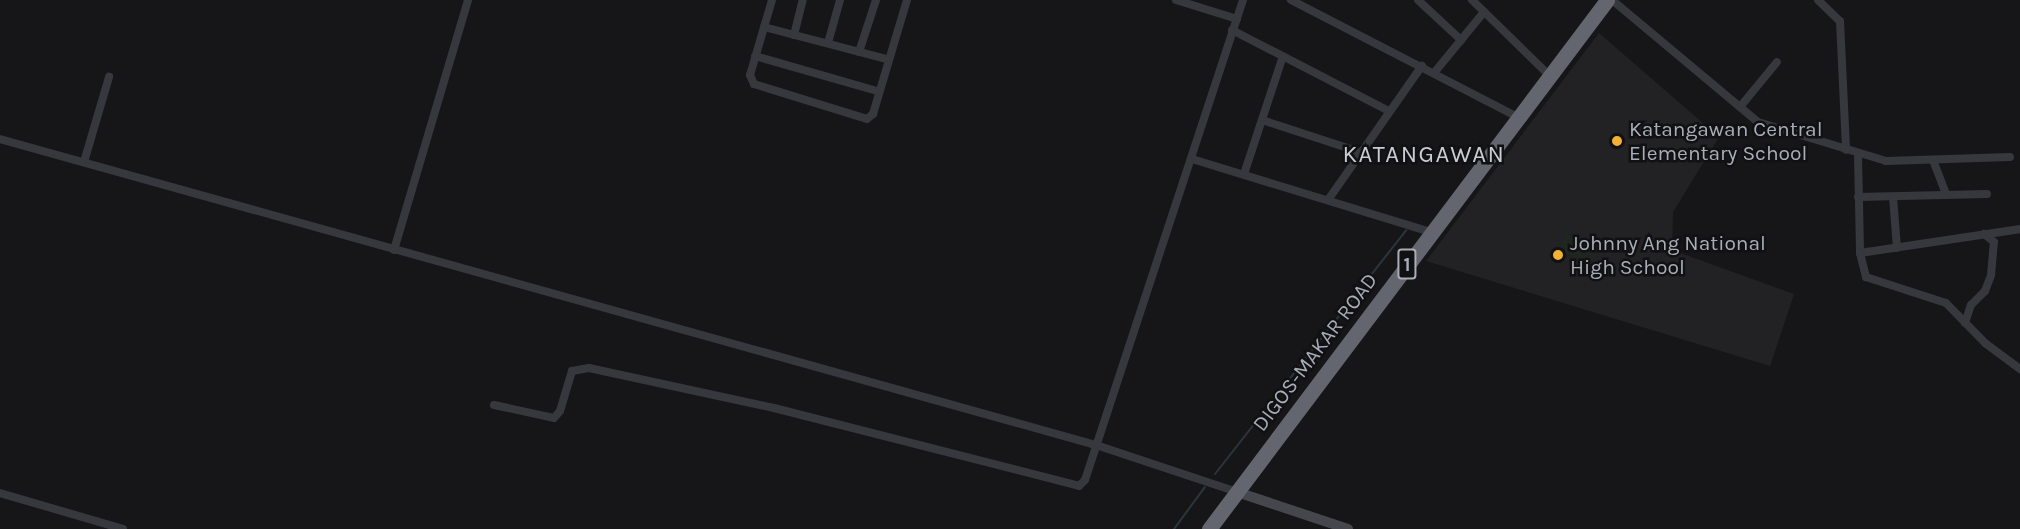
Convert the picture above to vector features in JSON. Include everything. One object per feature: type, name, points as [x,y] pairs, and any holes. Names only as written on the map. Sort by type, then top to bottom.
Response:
[{"type":"highway","name":"DIGOS-MAKAR ROAD","points":[[1209,529],[1607,0]]},
{"type":"street","points":[[394,250],[468,0]]},
{"type":"street","points":[[772,0],[755,56],[751,79],[758,87],[864,118],[872,116],[877,91],[907,0]]},
{"type":"street","points":[[794,34],[803,0]]},
{"type":"street","points":[[828,43],[840,0]]},
{"type":"street","points":[[859,51],[876,0]]},
{"type":"street","points":[[1176,0],[1237,19]]},
{"type":"street","points":[[494,405],[554,418],[560,411],[572,371],[589,368],[774,408],[1075,486],[1083,483],[1192,159],[1232,30],[1244,0]]},
{"type":"street","points":[[1292,0],[1305,3],[1518,117]]},
{"type":"street","points":[[1419,0],[1461,40]]},
{"type":"street","points":[[1472,0],[1550,76]]},
{"type":"street","points":[[1612,0],[1758,122],[1792,129],[1858,155],[1886,161],[2010,157]]},
{"type":"street","points":[[1818,0],[1840,21],[1846,150]]},
{"type":"street","points":[[1434,73],[1484,12]]},
{"type":"street","points":[[764,27],[887,59]]},
{"type":"street","points":[[1232,30],[1389,111]]},
{"type":"street","points":[[755,56],[877,91]]},
{"type":"street","points":[[1244,174],[1283,56]]},
{"type":"street","points":[[1740,107],[1777,62]]},
{"type":"street","points":[[1328,200],[1359,152],[1422,66]]},
{"type":"street","points":[[84,162],[109,77]]},
{"type":"street","points":[[1262,120],[1359,152]]},
{"type":"street","points":[[0,139],[1096,445],[1348,529]]},
{"type":"street","points":[[1858,155],[1860,252],[1866,277],[1941,301],[2020,369]]},
{"type":"street","points":[[1192,159],[1431,232]]},
{"type":"street","points":[[1933,160],[1946,194]]},
{"type":"street","points":[[1858,197],[1987,194]]},
{"type":"street","points":[[1893,197],[1897,248]]},
{"type":"street","points":[[1860,252],[2020,229]]},
{"type":"street","points":[[1965,323],[1971,305],[1985,291],[1991,275],[1994,242],[1984,234]]},
{"type":"street","points":[[0,493],[123,529]]},
{"type":"shaded area","points":[[1599,33],[1719,137],[1673,212],[1672,250],[1794,294],[1770,366],[1426,261]]},
{"type":"shaded area","points":[[1565,233],[1596,244],[1589,263],[1558,251]]},
{"type":"waterway","points":[[1215,474],[1406,230]]},
{"type":"waterway","points":[[1174,529],[1205,487]]},
{"type":"place","name":"Katangawan Central Elementary School","points":[[1617,141]]},
{"type":"place","name":"Johnny Ang National High School","points":[[1558,255]]},
{"type":"district","name":"KATANGAWAN","points":[[1424,155]]}]
